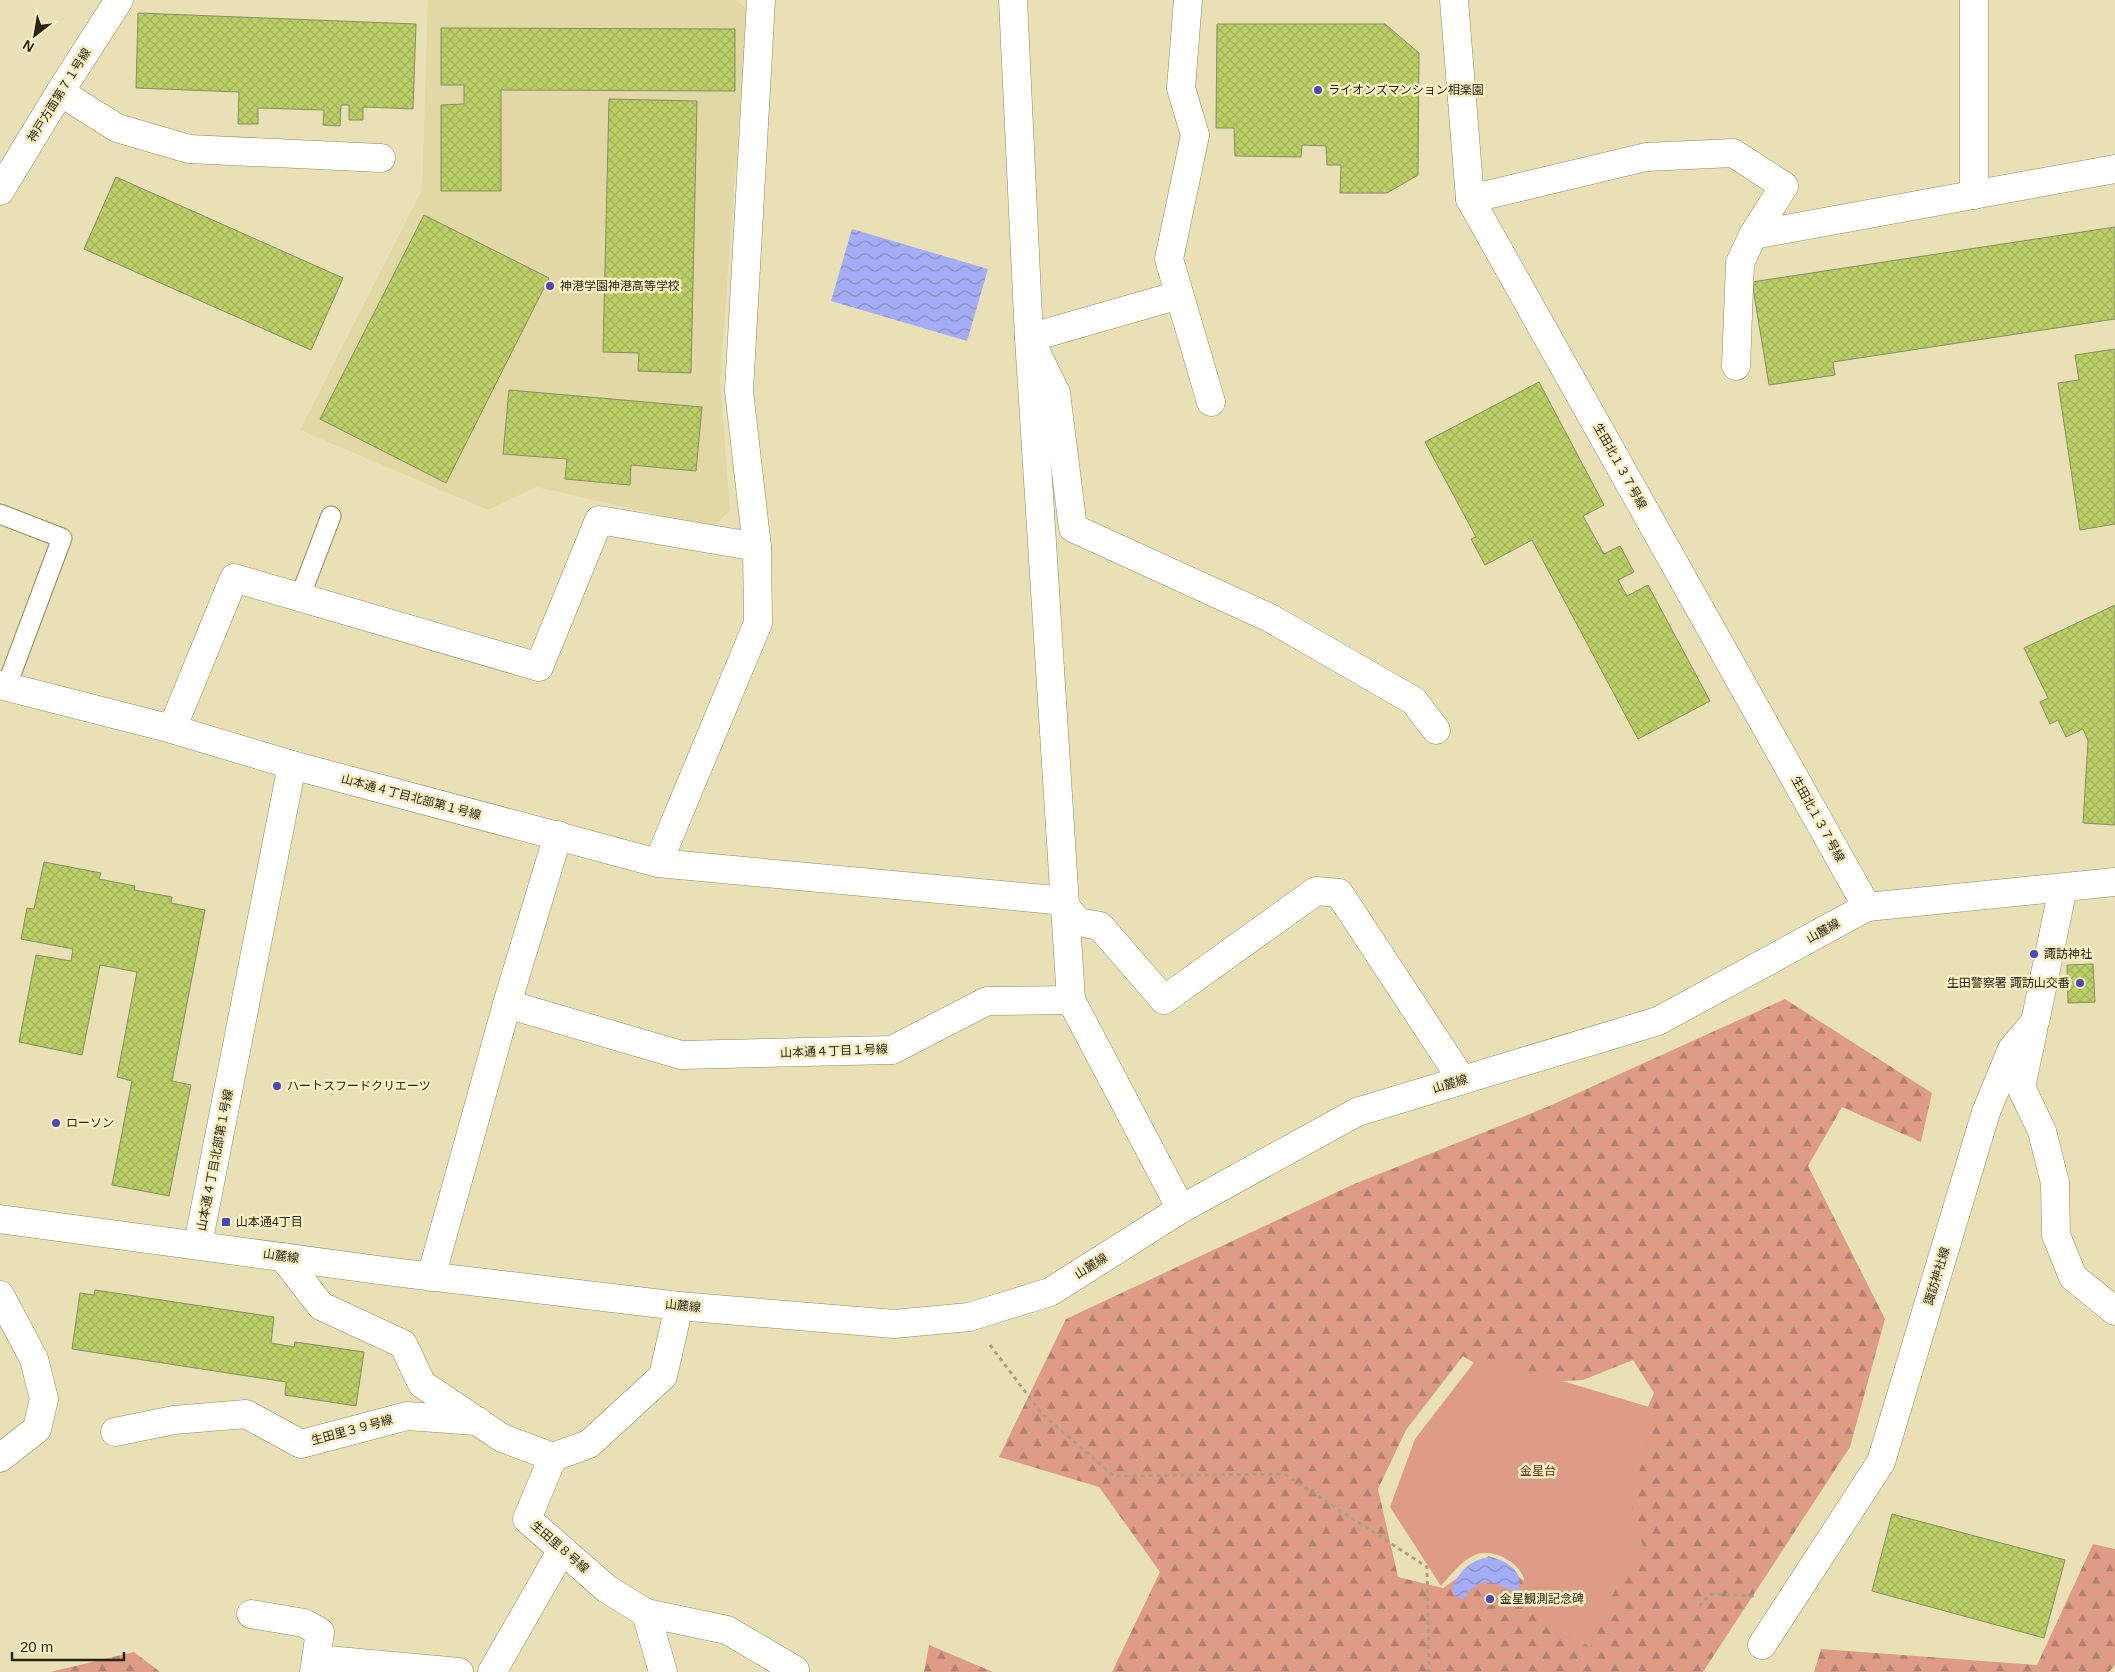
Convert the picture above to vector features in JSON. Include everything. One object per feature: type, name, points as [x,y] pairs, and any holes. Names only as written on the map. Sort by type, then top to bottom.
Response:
[{"type":"street","name":"神戸方面第７１号線","points":[[0,191],[119,0]]},
{"type":"street","points":[[658,863],[758,623],[757,548],[739,391],[761,0]]},
{"type":"street","points":[[1013,0],[1029,338],[1071,1000],[1181,1209]]},
{"type":"street","points":[[1188,0],[1181,88],[1195,135],[1169,259],[1210,402]]},
{"type":"street","name":"生田北１３７号線","points":[[1454,0],[1470,199],[1867,907]]},
{"type":"street","points":[[1974,0],[1974,195]]},
{"type":"street","points":[[60,92],[117,128],[189,148],[381,158]]},
{"type":"street","points":[[1470,199],[1646,157],[1733,153],[1784,186],[1753,235],[1740,263],[1736,366]]},
{"type":"street","points":[[1753,235],[2115,168]]},
{"type":"street","points":[[1029,338],[1179,295]]},
{"type":"street","points":[[1029,338],[1056,393],[1073,528],[1270,618],[1414,701],[1436,730]]},
{"type":"street","points":[[172,729],[234,578],[539,667],[599,520],[757,548]]},
{"type":"street","points":[[3,685],[172,729],[292,765]]},
{"type":"street","name":"山本通４丁目北部第１号線","points":[[198,1244],[292,765],[658,863],[1055,900],[1066,907]]},
{"type":"street","points":[[431,1277],[507,1004],[558,835]]},
{"type":"street","name":"山麓線","points":[[0,1219],[198,1244],[431,1277],[679,1306],[894,1324],[969,1317],[1050,1292],[1181,1209],[1357,1112],[1658,1021],[1867,907],[2115,882]]},
{"type":"street","name":"諏訪神社線","points":[[1762,1645],[1881,1462],[1986,1112],[2012,1048],[2034,1022],[2064,888]]},
{"type":"street","points":[[1066,907],[1078,922],[1100,926],[1164,1000],[1316,891],[1339,893],[1462,1080]]},
{"type":"street","name":"山本通４丁目１号線","points":[[507,1004],[681,1055],[892,1050],[986,1001],[1071,1000]]},
{"type":"street","points":[[2034,1022],[2021,1087],[2042,1131],[2056,1183],[2056,1235],[2073,1277],[2115,1311]]},
{"type":"street","points":[[283,1257],[321,1306],[404,1344],[422,1384],[502,1438],[553,1457],[589,1444],[663,1376],[679,1306]]},
{"type":"street","points":[[0,1295],[34,1359],[44,1399],[37,1429],[0,1458]]},
{"type":"street","name":"生田里３９号線","points":[[116,1432],[174,1420],[246,1414],[301,1444],[408,1416],[478,1421]]},
{"type":"street","name":"生田里８号線","points":[[553,1457],[528,1519],[562,1550],[607,1589],[646,1613],[728,1630],[795,1670]]},
{"type":"street","points":[[492,1672],[562,1550]]},
{"type":"street","points":[[646,1613],[663,1672]]},
{"type":"street","points":[[251,1614],[304,1623],[320,1632],[315,1665],[459,1672]]},
{"type":"lane","points":[[0,514],[62,538],[3,685]]},
{"type":"lane","points":[[300,597],[331,516]]},
{"type":"path","points":[[969,1317],[1042,1414],[1114,1476],[1284,1474],[1427,1567],[1429,1672]]},
{"type":"path","points":[[1699,1606],[1710,1594],[1765,1597]]},
{"type":"shaded area","name":"神港学園神港高等学校","points":[[428,0],[736,0],[747,9],[720,383],[730,510],[714,527],[536,487],[488,510],[300,430],[422,190]]},
{"type":"green space","points":[[1785,999],[1932,1093],[1921,1142],[1842,1107],[1808,1166],[1885,1319],[1850,1447],[1703,1672],[1112,1672],[1160,1572],[1099,1487],[999,1457],[1066,1319],[1354,1184],[1547,1107]],"holes":[[[1463,1356],[1508,1384],[1583,1380],[1633,1360],[1654,1393],[1633,1440],[1527,1583],[1489,1556],[1443,1588],[1398,1577],[1378,1489],[1406,1430]]]},
{"type":"green space","name":"金星台","points":[[1479,1356],[1656,1409],[1631,1503],[1644,1551],[1620,1579],[1590,1647],[1525,1603],[1524,1582],[1520,1570],[1509,1561],[1495,1554],[1481,1553],[1475,1555],[1452,1573],[1441,1586],[1390,1507],[1415,1439]]},
{"type":"green space","points":[[2093,1544],[2115,1549],[2115,1665],[2109,1672],[1814,1672],[1821,1649],[2037,1665]]},
{"type":"green space","points":[[929,1645],[993,1672],[924,1672]]},
{"type":"green space","points":[[134,1652],[160,1672],[50,1672]]},
{"type":"water","points":[[852,229],[988,269],[967,341],[831,301]]},
{"type":"water","points":[[1491,1557],[1503,1561],[1517,1572],[1520,1583],[1519,1590],[1509,1589],[1497,1584],[1484,1583],[1470,1590],[1463,1599],[1455,1596],[1452,1588],[1467,1566],[1478,1560]]},
{"type":"building","points":[[138,13],[416,24],[413,109],[363,107],[363,120],[349,120],[349,105],[341,105],[340,126],[323,125],[324,110],[258,108],[258,124],[238,124],[239,92],[136,88]]},
{"type":"building","name":"ライオンズマンション相楽園","points":[[1217,24],[1385,24],[1419,53],[1418,175],[1387,193],[1340,193],[1341,165],[1327,165],[1326,146],[1302,145],[1301,157],[1235,156],[1234,128],[1216,128]]},
{"type":"building","points":[[441,28],[735,29],[735,91],[501,90],[501,191],[441,191],[441,105],[464,104],[464,85],[441,85]]},
{"type":"building","points":[[609,99],[697,101],[691,373],[638,371],[639,353],[603,352]]},
{"type":"building","points":[[116,177],[343,278],[311,350],[84,249]]},
{"type":"building","points":[[424,215],[549,278],[446,483],[320,419]]},
{"type":"building","points":[[2115,227],[2115,319],[1833,362],[1835,375],[1769,385],[1752,282]]},
{"type":"building","points":[[2115,349],[2115,524],[2080,530],[2058,383],[2079,380],[2075,355]]},
{"type":"building","points":[[1539,382],[1604,505],[1583,516],[1604,554],[1620,546],[1634,572],[1618,580],[1627,596],[1648,585],[1710,701],[1638,739],[1532,540],[1485,565],[1471,539],[1476,537],[1425,442]]},
{"type":"building","points":[[509,390],[702,407],[696,471],[631,465],[630,485],[565,479],[567,459],[503,454]]},
{"type":"building","points":[[2115,605],[2115,825],[2083,823],[2088,741],[2083,729],[2066,737],[2058,720],[2050,724],[2040,702],[2048,698],[2024,648]]},
{"type":"building","points":[[44,862],[101,873],[99,879],[135,886],[134,890],[172,897],[171,903],[205,910],[172,1081],[191,1085],[169,1196],[112,1185],[132,1081],[117,1077],[137,972],[100,965],[82,1055],[19,1042],[36,955],[71,961],[73,949],[21,939],[27,908],[34,909]]},
{"type":"building","name":"生田警察署 諏訪山交番","points":[[2093,964],[2095,1002],[2068,1003],[2067,965]]},
{"type":"building","points":[[95,1290],[274,1317],[271,1343],[294,1347],[295,1342],[364,1352],[356,1406],[285,1395],[286,1382],[72,1349],[80,1293],[94,1295]]},
{"type":"building","points":[[1892,1514],[2065,1560],[2044,1638],[1872,1591]]},
{"type":"place","name":"ライオンズマンション相楽園","points":[[1318,90]]},
{"type":"place","name":"神港学園神港高等学校","points":[[550,286]]},
{"type":"place","name":"諏訪神社","points":[[2034,954]]},
{"type":"place","name":"生田警察署 諏訪山交番","points":[[2080,983]]},
{"type":"place","name":"ハートスフードクリエーツ","points":[[277,1086]]},
{"type":"place","name":"ローソン","points":[[56,1123]]},
{"type":"place","name":"山本通4丁目","points":[[226,1222]]},
{"type":"place","name":"金星観測記念碑","points":[[1490,1599]]}]
